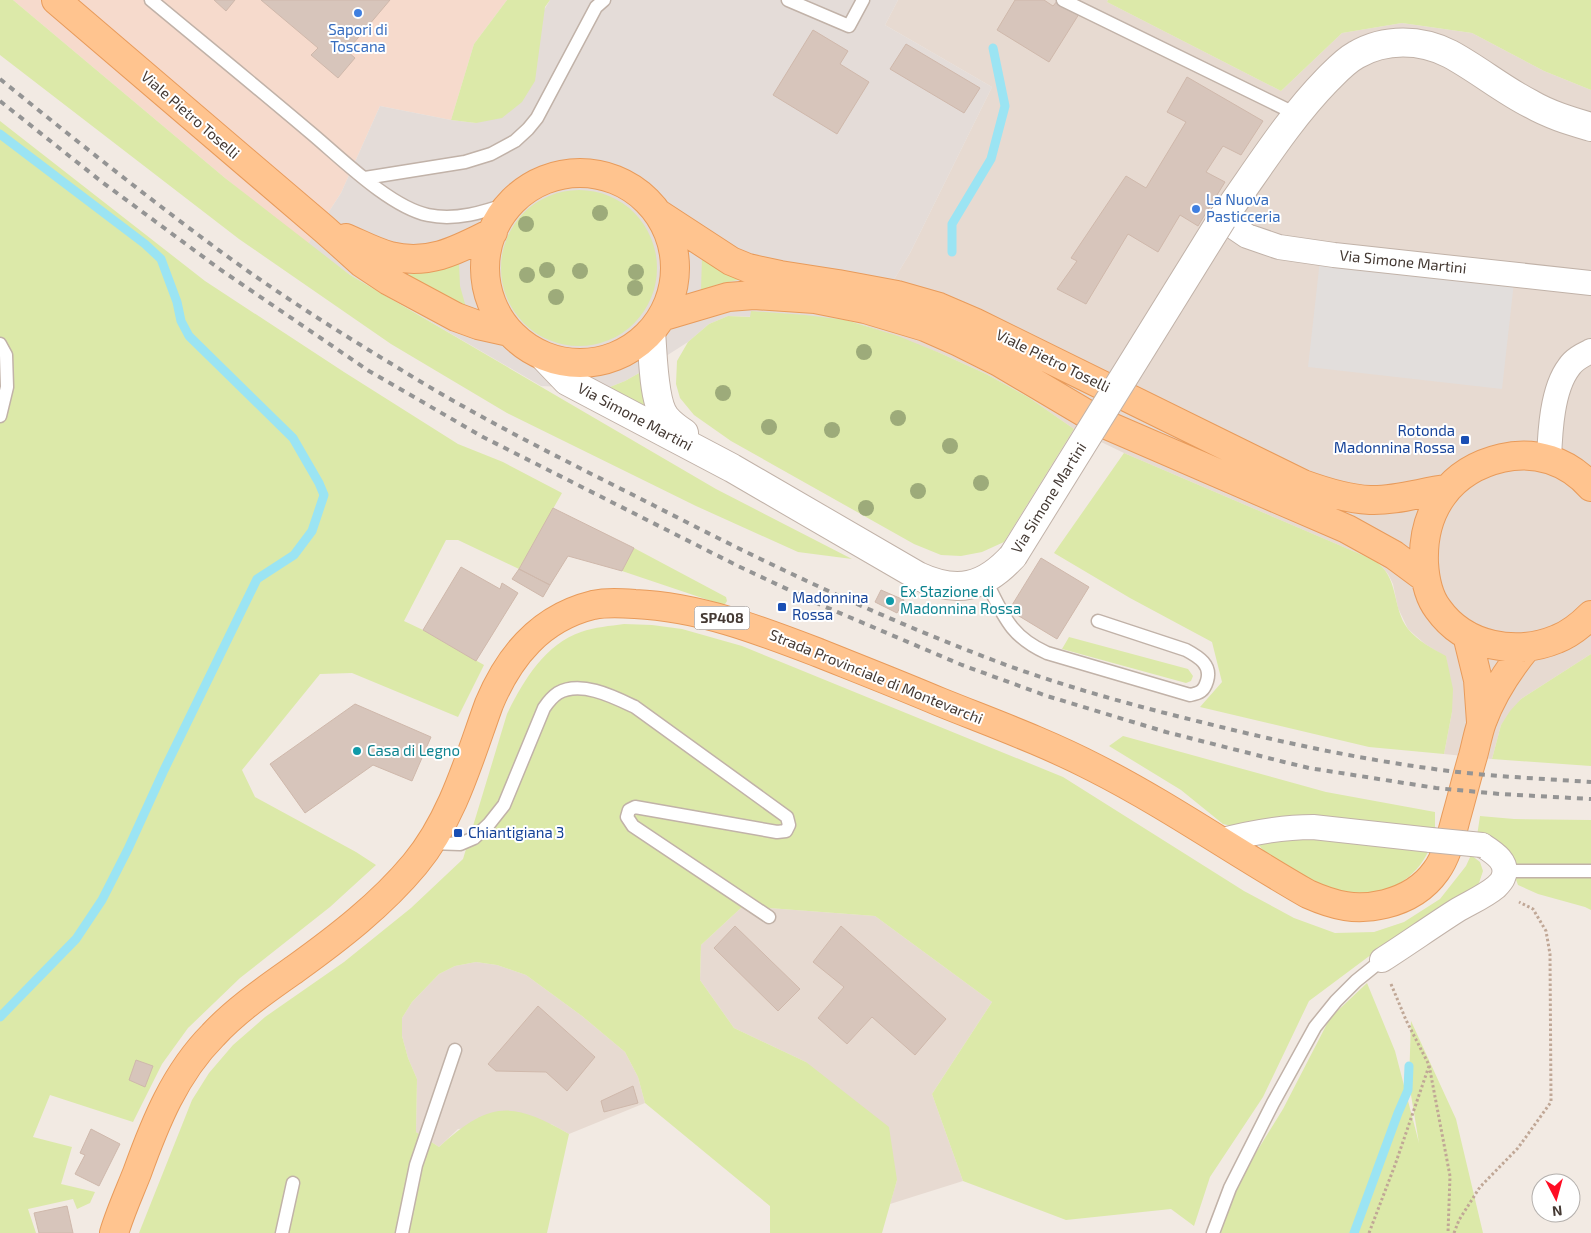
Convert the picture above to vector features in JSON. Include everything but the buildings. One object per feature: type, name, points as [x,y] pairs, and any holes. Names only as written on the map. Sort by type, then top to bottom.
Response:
[{"type":"main road","name":"Viale Pietro Toselli","points":[[56,0],[362,263],[389,281],[456,317],[478,325],[505,331]]},
{"type":"main road","name":"Viale Pietro Toselli","points":[[658,324],[672,295],[675,263],[671,242],[658,214],[645,197],[629,186],[601,175],[583,173],[562,175],[543,180],[510,203],[500,217],[486,252],[484,268],[490,304],[505,331],[517,342],[545,358],[556,361],[583,363],[600,360],[631,348],[658,324],[728,297],[754,294],[815,299],[865,309],[925,327],[959,342],[999,362],[1102,423],[1347,529],[1394,555],[1425,578]]},
{"type":"main road","name":"Viale Pietro Toselli","points":[[658,214],[731,261],[748,268],[896,295],[939,307],[991,330],[1312,487],[1337,496],[1372,500],[1447,489]]},
{"type":"main road","name":"Viale Pietro Toselli","points":[[324,229],[388,256],[411,259],[434,258],[445,255],[494,232]]},
{"type":"main road","name":"Viale Pietro Toselli","points":[[1591,487],[1574,471],[1550,459],[1530,455],[1516,455],[1497,459],[1463,476],[1447,489],[1436,504],[1429,521],[1425,536],[1424,554],[1425,578],[1438,609],[1446,619],[1467,635],[1484,643],[1511,648],[1527,648],[1570,633],[1591,615]]},
{"type":"main road","name":"Strada Provinciale di Montevarchi","points":[[114,1233],[163,1108],[182,1073],[199,1050],[231,1017],[340,935],[404,877],[416,863],[430,843],[453,802],[495,689],[510,663],[535,634],[574,611],[594,605],[615,603],[672,607],[723,618],[782,639],[913,690],[1096,768],[1302,891],[1332,904],[1351,907],[1369,907],[1401,899],[1416,890],[1436,871],[1446,853],[1481,723],[1508,672],[1527,648]]},
{"type":"main road","name":"Strada Provinciale di Montevarchi","points":[[1467,635],[1478,680],[1481,723]]},
{"type":"street","name":"Via Simone Martini","points":[[545,358],[567,381],[732,468],[918,576],[949,586],[970,585],[985,579],[1002,568],[1014,556],[1222,219],[1296,114],[1341,66],[1356,55],[1385,44],[1401,42],[1421,44],[1449,53],[1531,104],[1566,120],[1591,127]]},
{"type":"street","name":"Via Simone Martini","points":[[1222,219],[1247,236],[1279,247],[1334,255],[1591,283]]},
{"type":"street","name":"Via Simone Martini","points":[[658,324],[656,387],[660,408],[665,418],[732,468]]},
{"type":"street","points":[[1550,459],[1551,420],[1561,382],[1573,362],[1591,350]]},
{"type":"street","points":[[1219,841],[1263,831],[1314,827],[1482,846],[1495,853],[1502,861],[1500,879],[1458,910],[1382,960]]},
{"type":"lane","points":[[150,0],[365,178],[397,202],[427,215],[441,217],[461,216],[510,203]]},
{"type":"lane","points":[[365,178],[465,162],[491,154],[515,141],[537,118],[596,7],[604,0]]},
{"type":"lane","points":[[788,0],[849,26],[863,0]]},
{"type":"lane","points":[[1063,0],[1296,114]]},
{"type":"lane","points":[[0,344],[6,356],[7,387],[0,416]]},
{"type":"lane","points":[[985,579],[1012,628],[1022,639],[1034,647],[1047,653],[1190,695],[1200,693],[1205,688],[1209,675],[1208,668],[1196,655],[1186,650],[1098,622]]},
{"type":"lane","points":[[430,843],[460,844],[474,838],[489,824],[504,805],[530,738],[544,708],[558,693],[567,690],[593,690],[607,694],[635,707],[787,817],[789,825],[786,831],[777,832],[635,808],[629,810],[627,817],[633,826],[769,917]]},
{"type":"lane","points":[[1500,879],[1591,871]]},
{"type":"lane","points":[[1213,1233],[1230,1188],[1273,1103],[1316,1027],[1336,1001],[1356,981],[1382,960]]},
{"type":"lane","points":[[402,1233],[416,1165],[455,1050]]},
{"type":"lane","points":[[282,1233],[293,1183]]},
{"type":"path","points":[[1454,1233],[1459,1220],[1480,1187],[1518,1148],[1551,1102],[1550,954],[1546,931],[1533,909],[1500,879]]},
{"type":"path","points":[[1382,960],[1406,1020],[1429,1066],[1450,1176],[1448,1233]]},
{"type":"path","points":[[1369,1233],[1429,1066]]},
{"type":"shaded area","points":[[13,0],[507,0],[474,44],[451,120],[380,106],[341,193],[308,244],[225,178]]},
{"type":"shaded area","points":[[550,0],[898,0],[885,25],[992,87],[910,253],[866,326],[846,320],[728,316],[709,324],[688,342],[641,372],[605,389],[541,386],[350,275],[308,244],[341,193],[380,106],[476,123]]},
{"type":"shaded area","points":[[898,0],[1108,0],[1107,2],[1281,91],[1342,33],[1402,23],[1472,33],[1544,71],[1591,90],[1591,654],[1521,699],[1501,725],[1492,759],[1444,754],[1452,712],[1446,657],[1425,644],[1408,629],[1398,608],[1393,584],[1380,564],[1124,453],[1074,429],[1028,397],[986,374],[940,353],[866,326],[910,253],[992,87],[885,25]]},
{"type":"shaded area","points":[[1320,260],[1514,282],[1502,389],[1308,367]]},
{"type":"shaded area","points":[[743,906],[875,916],[992,1002],[932,1094],[963,1181],[890,1204],[897,1180],[806,1062],[734,1028],[700,980],[701,945]]},
{"type":"shaded area","points":[[476,962],[497,965],[526,975],[582,1016],[625,1052],[638,1077],[645,1103],[569,1134],[551,1124],[458,1129],[439,1147],[416,1132],[417,1079],[408,1058],[402,1036],[402,1018],[412,1002],[439,974],[455,966]]},
{"type":"green space","points":[[0,0],[13,0],[225,178],[350,275],[716,489],[852,559],[798,552],[696,506],[507,413],[391,344],[239,239],[0,55]]},
{"type":"green space","points":[[507,0],[550,0],[545,7],[535,81],[522,102],[502,118],[476,123],[451,120],[474,44]]},
{"type":"green space","points":[[1108,0],[1591,0],[1591,90],[1544,71],[1472,33],[1402,23],[1342,33],[1281,91],[1107,2]]},
{"type":"green space","points":[[0,121],[205,281],[458,444],[503,462],[562,493],[519,569],[458,540],[446,540],[404,621],[484,665],[458,717],[352,673],[320,674],[242,770],[255,797],[356,852],[376,865],[330,907],[240,978],[188,1028],[162,1064],[133,1122],[50,1095],[33,1137],[72,1147],[61,1184],[95,1192],[90,1203],[77,1209],[73,1199],[28,1209],[36,1233],[0,1233]]},
{"type":"green space","points":[[571,190],[587,190],[602,193],[616,199],[634,213],[648,231],[654,245],[657,268],[654,291],[648,305],[634,323],[616,337],[602,343],[587,346],[571,346],[556,343],[542,337],[524,323],[514,311],[504,291],[501,276],[501,260],[504,245],[510,231],[524,213],[536,203],[556,193]]},
{"type":"green space","points":[[702,257],[742,279],[701,290]]},
{"type":"green space","points":[[459,264],[460,286],[467,311],[400,275],[433,272]]},
{"type":"green space","points":[[751,311],[846,320],[898,336],[986,374],[1028,397],[1074,429],[1004,542],[982,552],[961,556],[941,555],[914,544],[731,441],[694,415],[680,398],[676,384],[677,361],[688,342],[709,324],[728,316],[750,317]]},
{"type":"green space","points":[[641,372],[648,416],[605,389]]},
{"type":"green space","points":[[1124,453],[1374,560],[1382,567],[1392,583],[1399,611],[1408,629],[1421,641],[1446,656],[1453,689],[1452,712],[1444,754],[1369,747],[1200,707],[1222,682],[1212,642],[1130,598],[1054,553]]},
{"type":"green space","points":[[634,548],[726,597],[727,601],[725,604],[720,604],[622,571]]},
{"type":"green space","points":[[624,624],[682,629],[742,646],[1063,777],[1244,891],[1294,918],[1335,933],[1374,932],[1404,922],[1440,899],[1466,866],[1471,855],[1480,862],[1483,871],[1479,883],[1471,891],[1448,903],[1368,957],[1309,1001],[1263,1097],[1210,1177],[1194,1226],[1171,1209],[1066,1220],[963,1181],[932,1094],[992,1002],[875,916],[743,906],[701,945],[700,980],[734,1028],[806,1062],[889,1127],[897,1180],[882,1233],[770,1233],[770,1206],[645,1103],[638,1077],[625,1052],[582,1016],[526,975],[497,965],[476,962],[455,966],[439,974],[412,1002],[402,1018],[402,1036],[408,1058],[417,1079],[416,1132],[439,1147],[472,1121],[487,1114],[501,1111],[516,1111],[531,1115],[569,1134],[547,1233],[139,1233],[192,1100],[209,1073],[233,1045],[265,1017],[344,962],[411,908],[463,859],[507,714],[520,689],[536,665],[556,645],[568,638],[592,629]]},
{"type":"green space","points":[[1069,637],[1188,669],[1193,676],[1191,681],[1186,683],[1062,649]]},
{"type":"green space","points":[[1591,654],[1591,766],[1492,759],[1501,725],[1521,699]]},
{"type":"green space","points":[[1123,736],[1326,792],[1435,812],[1435,832],[1239,828],[1223,824],[1181,790],[1109,746]]},
{"type":"green space","points":[[1480,816],[1514,819],[1591,820],[1591,910],[1538,894],[1518,885],[1505,850],[1477,836]]},
{"type":"green space","points":[[1300,836],[1429,850],[1421,864],[1399,884],[1386,890],[1356,893],[1341,891],[1318,884],[1269,855],[1258,844]]},
{"type":"green space","points":[[1367,983],[1395,1051],[1419,1143],[1409,1083],[1411,1021],[1456,1119],[1483,1233],[1221,1233],[1234,1188],[1283,1109],[1330,1018]]},
{"type":"waterway","points":[[952,252],[952,224],[991,159],[1005,106],[993,48]]},
{"type":"waterway","points":[[0,134],[145,244],[161,259],[177,302],[181,321],[189,336],[293,438],[324,495],[312,531],[294,555],[257,579],[102,900],[76,939],[0,1017]]},
{"type":"waterway","points":[[1354,1233],[1408,1090],[1409,1066]]},
{"type":"railway","points":[[0,79],[111,168],[224,254],[287,298],[373,353],[490,421],[555,455],[740,549],[873,611],[963,649],[1033,674],[1131,704],[1236,731],[1331,752],[1426,768],[1591,782]]},
{"type":"railway","points":[[0,101],[102,182],[221,270],[369,371],[483,437],[738,566],[821,605],[962,665],[1047,696],[1166,732],[1284,762],[1309,768],[1436,788],[1591,799]]},
{"type":"place","name":"Sapori di Toscana","points":[[358,13]]},
{"type":"place","name":"La Nuova Pasticceria","points":[[1196,209]]},
{"type":"place","name":"Rotonda Madonnina Rossa","points":[[1465,440]]},
{"type":"place","name":"Ex Stazione di Madonnina Rossa","points":[[890,601]]},
{"type":"place","name":"Madonnina Rossa","points":[[782,607]]},
{"type":"place","name":"Casa di Legno","points":[[357,751]]},
{"type":"place","name":"Chiantigiana 3","points":[[458,833]]}]
